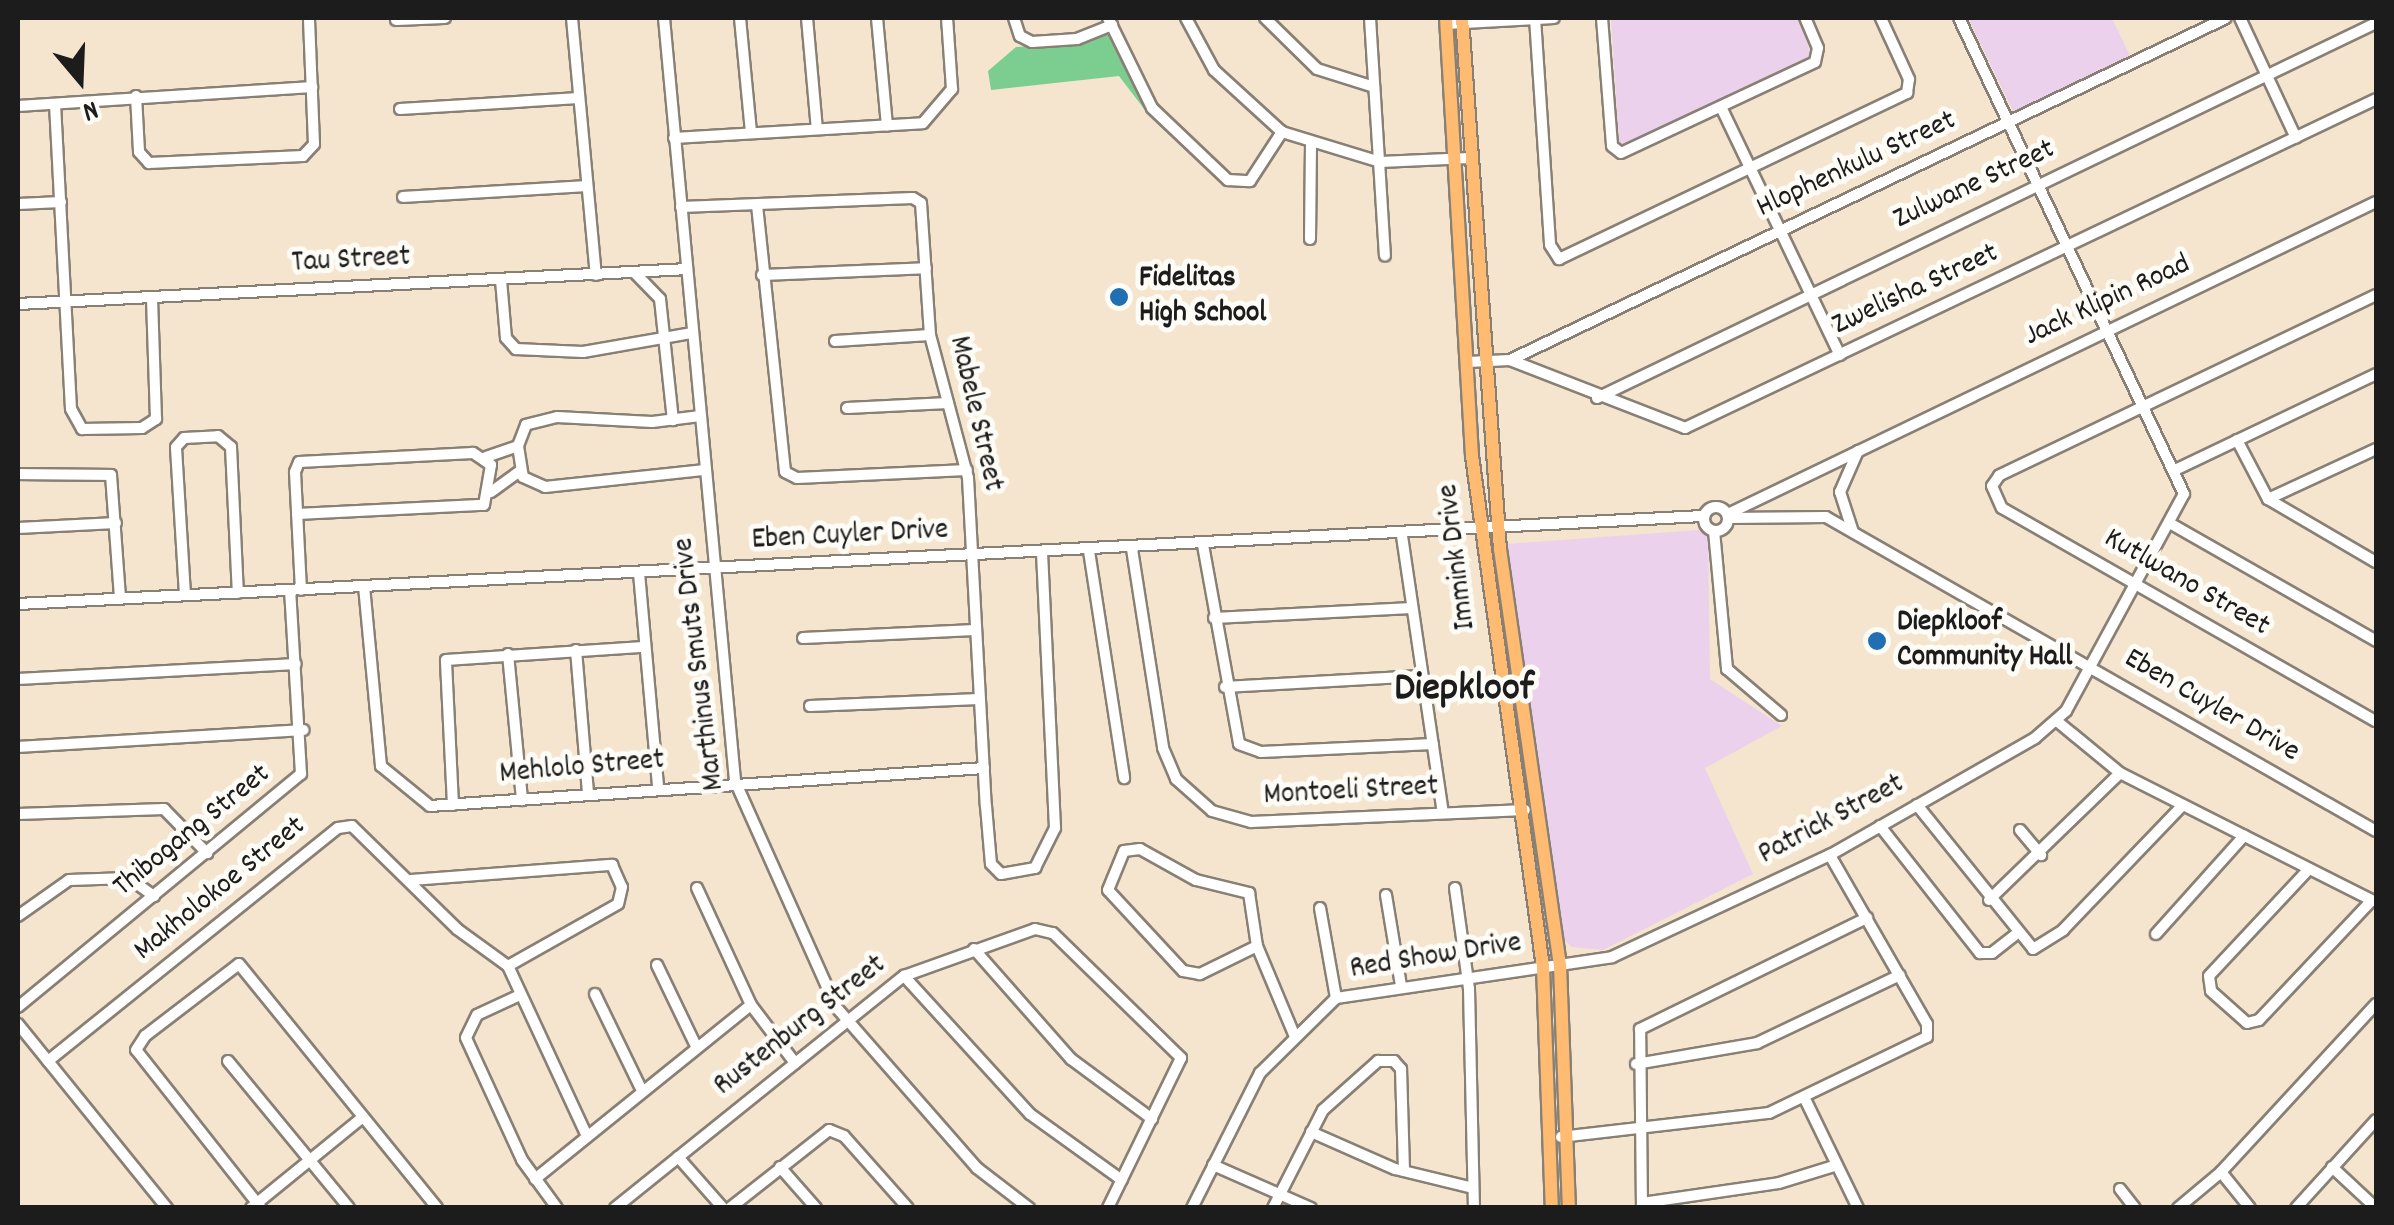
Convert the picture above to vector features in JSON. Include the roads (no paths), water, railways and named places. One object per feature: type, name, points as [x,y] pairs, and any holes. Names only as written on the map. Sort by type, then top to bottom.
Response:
[{"type":"main road","name":"Immink Drive","points":[[1462,20],[1498,531],[1560,965],[1569,1208]]},
{"type":"main road","name":"Immink Drive","points":[[1446,21],[1480,533],[1544,967],[1552,1208]]},
{"type":"street","points":[[136,96],[139,152],[149,164],[298,158],[314,144],[308,18]]},
{"type":"street","points":[[396,20],[445,18]]},
{"type":"street","points":[[572,18],[596,275]]},
{"type":"street","name":"Marthinus Smuts Drive","points":[[664,18],[734,781],[816,970],[846,1020],[976,1168],[1029,1208]]},
{"type":"street","points":[[740,18],[750,132]]},
{"type":"street","points":[[807,18],[817,130]]},
{"type":"street","points":[[877,18],[887,126]]},
{"type":"street","points":[[674,138],[923,123],[950,95],[947,18]]},
{"type":"street","points":[[1014,18],[1020,36],[1032,42],[1076,39],[1110,21],[1157,115],[1232,182],[1250,180],[1282,132]]},
{"type":"street","points":[[1186,18],[1214,70],[1282,132],[1380,162],[1470,158]]},
{"type":"street","points":[[1265,18],[1317,69],[1374,87]]},
{"type":"street","points":[[1370,18],[1385,256]]},
{"type":"street","points":[[1535,18],[1550,250],[1561,259],[1903,95],[1910,79],[1881,18]]},
{"type":"street","points":[[1446,21],[1554,18]]},
{"type":"street","points":[[1602,18],[1616,152],[1817,60],[1804,18]]},
{"type":"street","points":[[1959,18],[2175,470],[2184,498],[2173,524],[2376,641]]},
{"type":"street","name":"Hlophenkulu Street","points":[[1510,360],[2226,18]]},
{"type":"street","points":[[2240,18],[2296,138]]},
{"type":"street","name":"Zulwane Street","points":[[1597,398],[1810,292],[2376,23]]},
{"type":"street","points":[[18,106],[312,87]]},
{"type":"street","points":[[400,109],[579,98]]},
{"type":"street","name":"Zwelisha Street","points":[[1468,362],[1510,360],[1679,430],[2376,99]]},
{"type":"street","points":[[55,104],[72,416],[89,431],[142,428],[156,419],[152,298]]},
{"type":"street","points":[[1721,107],[1840,355]]},
{"type":"street","points":[[1310,239],[1311,143]]},
{"type":"street","points":[[402,196],[587,186]]},
{"type":"street","name":"Mabele Street","points":[[757,206],[913,198],[924,213],[930,335],[967,470],[984,768],[992,864],[998,874],[1027,874],[1055,828],[1042,554]]},
{"type":"street","points":[[18,204],[61,202]]},
{"type":"street","name":"Jack Klipin Road","points":[[1860,447],[2376,202]]},
{"type":"street","points":[[681,207],[757,206],[785,472],[797,478],[967,470]]},
{"type":"street","points":[[762,275],[926,268]]},
{"type":"street","name":"Tau Street","points":[[18,304],[686,269]]},
{"type":"street","points":[[634,272],[660,299],[667,336],[673,420]]},
{"type":"street","points":[[501,280],[506,338],[516,349],[583,352],[692,333]]},
{"type":"street","points":[[2144,406],[2376,295]]},
{"type":"street","points":[[836,340],[930,335]]},
{"type":"street","points":[[2175,470],[2376,374]]},
{"type":"street","points":[[847,408],[948,402]]},
{"type":"street","name":"Kutlwano Street","points":[[2144,406],[1998,476],[1992,486],[1998,506],[2376,722]]},
{"type":"street","points":[[700,416],[673,420],[547,419],[522,428],[518,446],[520,470],[528,482],[544,487],[705,470]]},
{"type":"street","points":[[184,595],[176,447],[182,439],[218,436],[231,447],[238,593]]},
{"type":"street","points":[[2237,440],[2268,499],[2376,562]]},
{"type":"street","points":[[298,514],[478,506],[489,502],[491,492],[486,457],[518,446]]},
{"type":"street","points":[[1782,715],[1727,670],[1719,521],[1748,502],[1860,447]]},
{"type":"street","points":[[1853,533],[1840,492],[1860,447]]},
{"type":"street","points":[[2268,499],[2376,448]]},
{"type":"street","name":"Thibogang Street","points":[[18,1007],[298,779],[303,730],[296,664],[295,472],[303,461],[486,457]]},
{"type":"street","points":[[18,474],[101,470],[115,484],[120,599]]},
{"type":"street","points":[[491,492],[520,470]]},
{"type":"street","name":"Eben Cuyler Drive","points":[[18,604],[1819,514],[2376,831]]},
{"type":"street","points":[[18,528],[116,522]]},
{"type":"street","name":"Patrick Street","points":[[1560,965],[1612,957],[1830,855],[2058,722],[2173,524]]},
{"type":"street","points":[[1402,536],[1443,813]]},
{"type":"street","points":[[1203,546],[1234,736],[1250,750],[1432,744]]},
{"type":"street","name":"Montoeli Street","points":[[1132,549],[1163,748],[1191,796],[1222,816],[1250,822],[1538,808]]},
{"type":"street","points":[[1089,551],[1124,778]]},
{"type":"street","points":[[638,573],[658,787]]},
{"type":"street","name":"Mehlolo Street","points":[[364,586],[381,766],[414,800],[453,805],[734,781],[984,768]]},
{"type":"street","points":[[1214,618],[1412,608]]},
{"type":"street","points":[[803,638],[975,630]]},
{"type":"street","points":[[453,805],[442,665],[454,657],[644,646]]},
{"type":"street","points":[[576,650],[588,794]]},
{"type":"street","points":[[508,654],[522,800]]},
{"type":"street","points":[[18,679],[296,664]]},
{"type":"street","points":[[1225,687],[1422,676]]},
{"type":"street","points":[[810,706],[979,699]]},
{"type":"street","points":[[2058,722],[2120,773],[2374,902],[2255,1023],[2241,1020],[2208,981],[2309,869]]},
{"type":"street","points":[[18,747],[303,730]]},
{"type":"street","points":[[1989,900],[2041,855],[2120,773]]},
{"type":"street","points":[[1917,805],[2016,935],[2033,949],[2048,942],[2182,806]]},
{"type":"street","points":[[18,814],[164,809],[207,853]]},
{"type":"street","points":[[1880,826],[1980,953],[1992,953],[2016,935]]},
{"type":"street","name":"Makholokoe Street","points":[[48,1061],[338,828],[358,829],[457,929],[508,966]]},
{"type":"street","points":[[2020,830],[2041,855]]},
{"type":"street","points":[[2156,934],[2244,836]]},
{"type":"street","points":[[1257,946],[1200,974],[1183,971],[1108,890],[1124,850],[1140,848],[1196,880],[1249,893],[1257,946],[1295,1037]]},
{"type":"street","points":[[1551,1137],[1639,1132],[1760,1115],[1805,1099],[1927,1037],[1929,1027],[1830,855]]},
{"type":"street","points":[[411,880],[612,865],[622,887],[618,904],[508,966],[587,1136]]},
{"type":"street","points":[[19,913],[69,880],[129,878],[154,896]]},
{"type":"street","points":[[697,888],[751,1005],[796,1063]]},
{"type":"street","points":[[1456,888],[1468,978],[1474,1208]]},
{"type":"street","points":[[1386,894],[1401,986]]},
{"type":"street","points":[[1320,908],[1336,998]]},
{"type":"street","points":[[1834,1166],[1793,1180],[1642,1206],[1637,1034],[1646,1024],[1867,918]]},
{"type":"street","name":"Rustenburg Street","points":[[616,1208],[904,976],[1034,929],[1053,934],[1123,1008],[1180,1055],[1108,1208]]},
{"type":"street","points":[[974,949],[1072,1058],[1152,1119]]},
{"type":"street","points":[[657,965],[696,1046]]},
{"type":"street","name":"Red Show Drive","points":[[1192,1208],[1260,1074],[1336,998],[1560,965]]},
{"type":"street","points":[[363,1118],[256,1206],[136,1050],[225,972],[246,967],[437,1208]]},
{"type":"street","points":[[1636,1064],[1757,1043],[1900,975]]},
{"type":"street","points":[[904,976],[1030,1114],[1122,1180]]},
{"type":"street","points":[[594,994],[642,1091]]},
{"type":"street","points":[[520,995],[477,1015],[466,1038],[535,1179],[558,1208]]},
{"type":"street","points":[[2178,1208],[2221,1172],[2376,1004]]},
{"type":"street","points":[[535,1179],[751,1005]]},
{"type":"street","points":[[18,1024],[167,1208]]},
{"type":"street","points":[[228,1061],[349,1208]]},
{"type":"street","points":[[1273,1208],[1323,1110],[1372,1064],[1394,1061],[1400,1069],[1404,1171]]},
{"type":"street","points":[[1805,1099],[1834,1166],[1858,1208]]},
{"type":"street","points":[[2296,1208],[2376,1120]]},
{"type":"street","points":[[678,1157],[727,1208],[833,1130],[908,1208]]},
{"type":"street","points":[[1311,1132],[1404,1171],[1473,1188]]},
{"type":"street","points":[[1212,1165],[1311,1208]]},
{"type":"street","points":[[780,1168],[816,1208]]},
{"type":"street","points":[[2332,1168],[2376,1208]]},
{"type":"street","points":[[2221,1172],[2250,1208]]},
{"type":"street","points":[[2120,1189],[2136,1208]]},
{"type":"place","name":"Fidelitas High School","points":[[1119,297]]},
{"type":"place","name":"Diepkloof Community Hall","points":[[1877,641]]},
{"type":"district","name":"Diepkloof","points":[[1464,691]]}]
